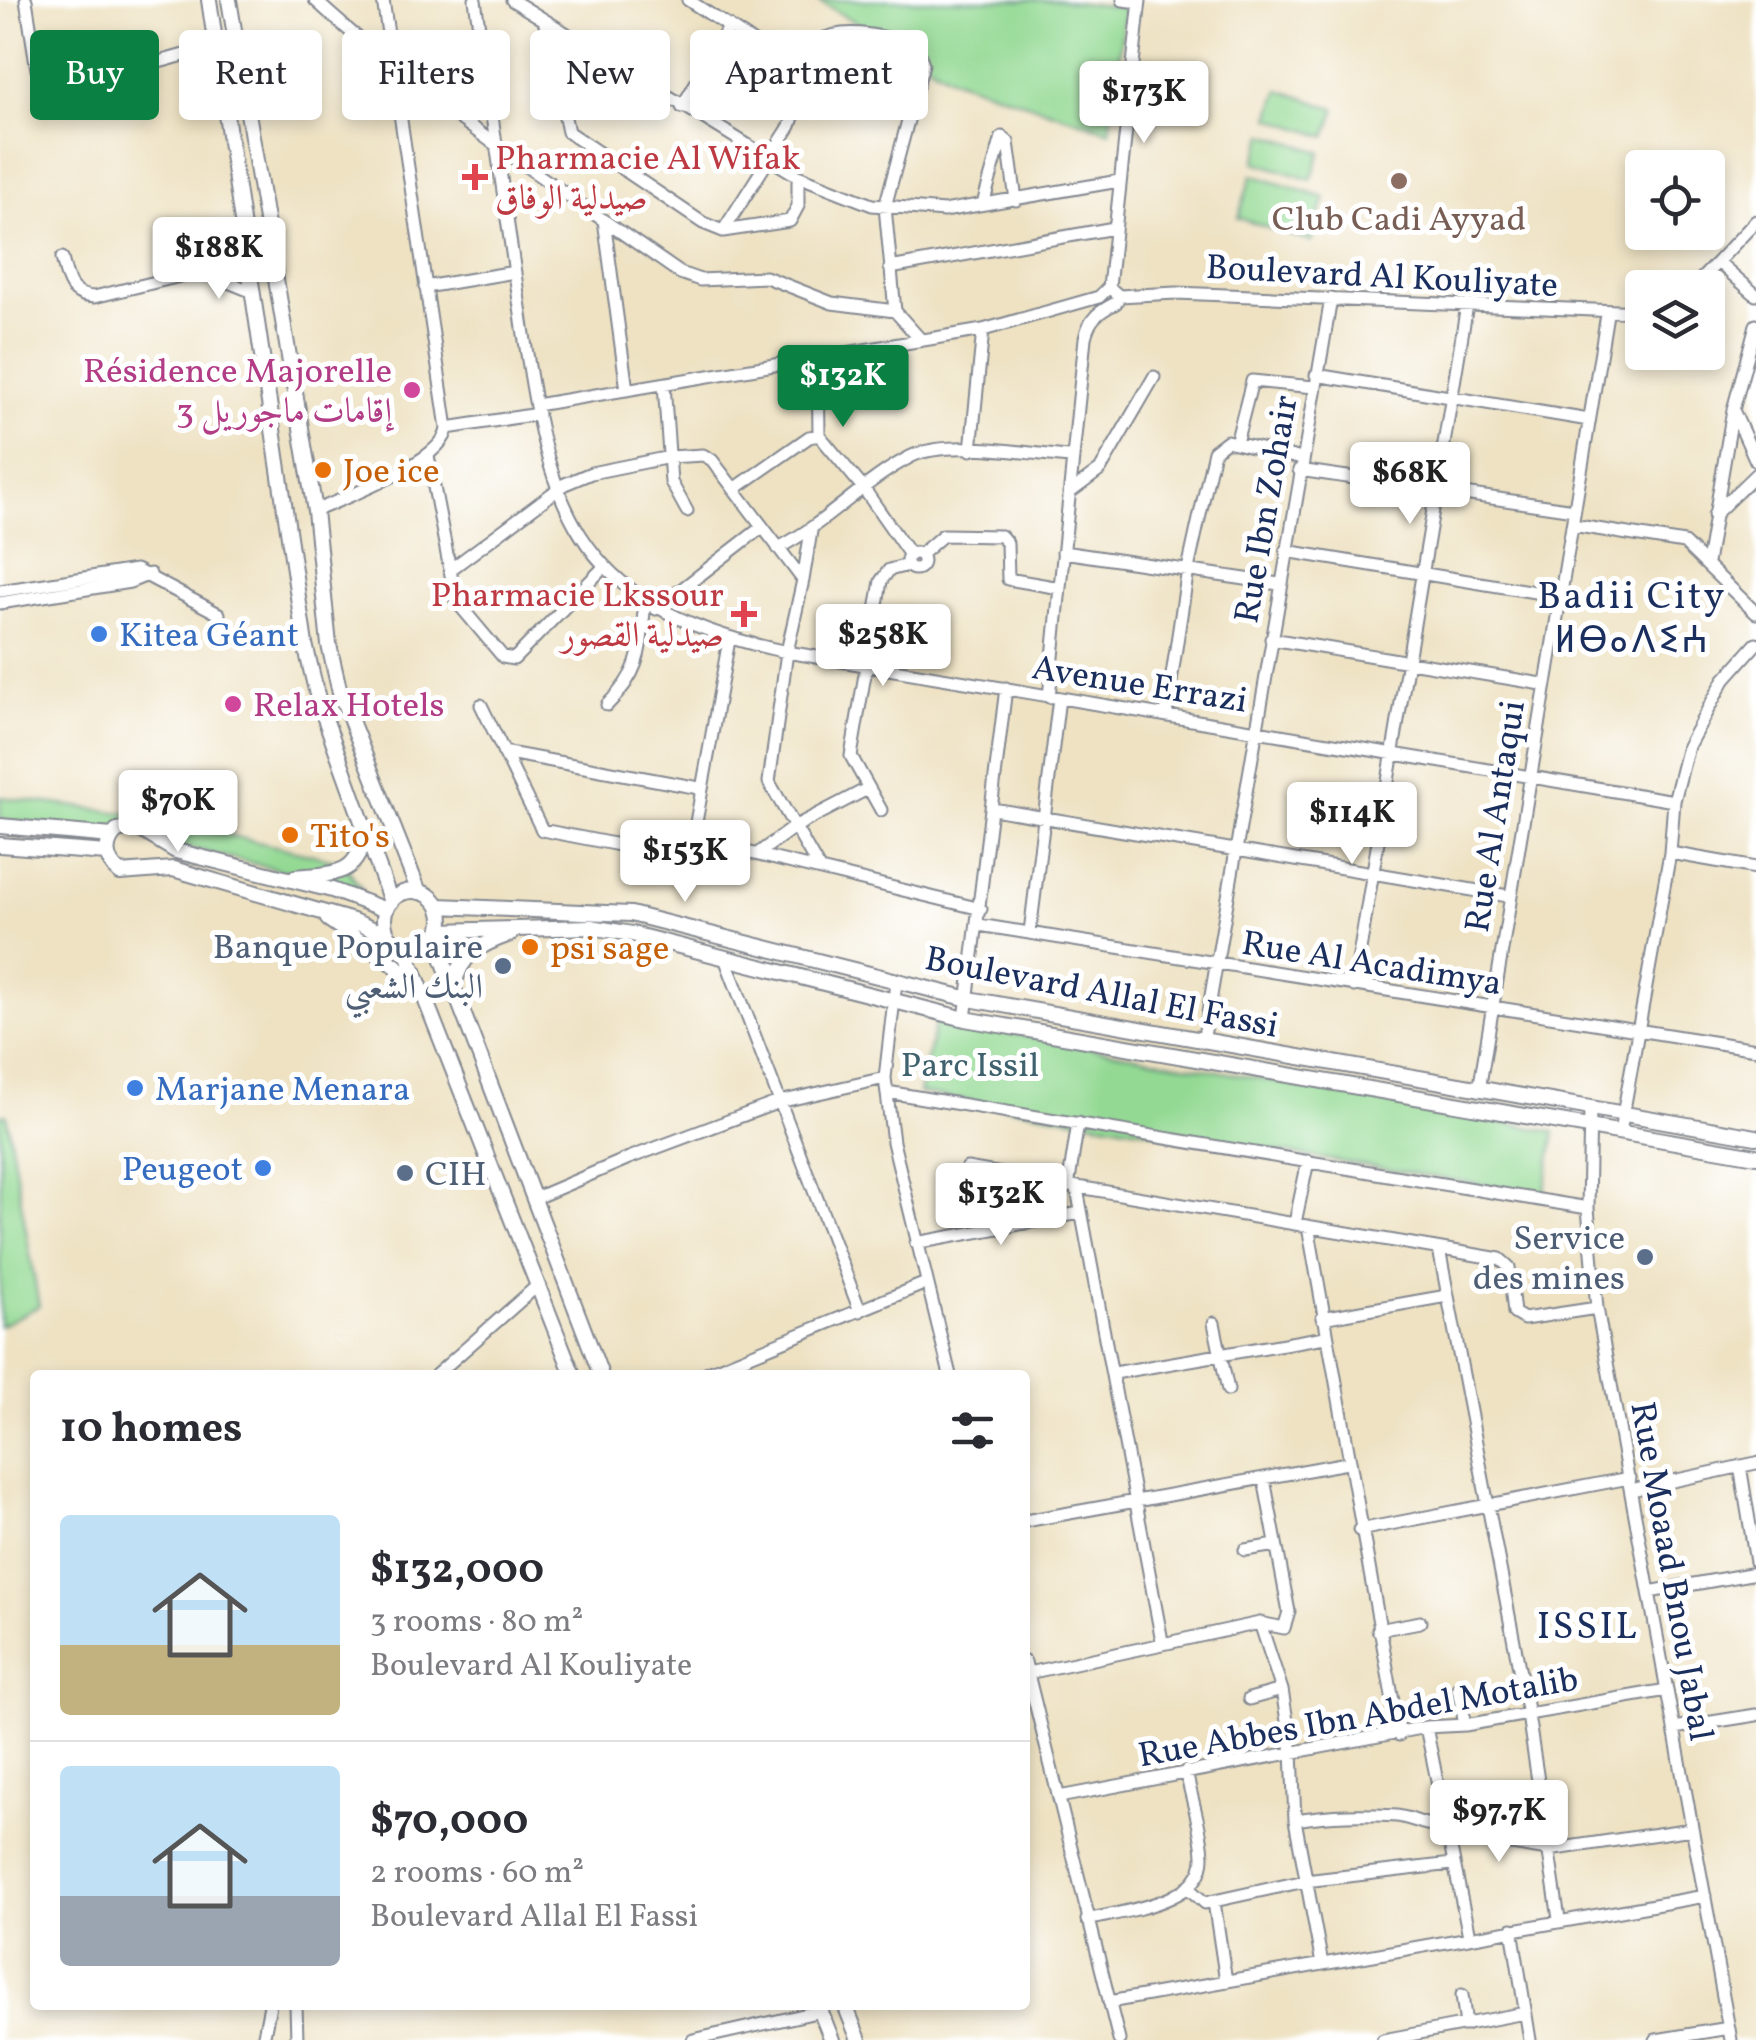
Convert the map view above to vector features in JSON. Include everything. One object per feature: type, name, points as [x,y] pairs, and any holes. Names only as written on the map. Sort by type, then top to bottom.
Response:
[{"type":"main road","points":[[209,0],[214,30]]},
{"type":"main road","points":[[229,0],[315,512],[328,645],[340,693],[419,892],[438,906],[437,935],[454,988],[598,1370]]},
{"type":"main road","points":[[227,120],[305,644],[318,699],[366,829],[388,906],[389,936]]},
{"type":"main road","points":[[0,826],[112,836],[131,826],[176,851],[388,906]]},
{"type":"main road","points":[[280,878],[348,868],[361,857],[366,829]]},
{"type":"main road","points":[[147,870],[156,853],[150,835]]},
{"type":"main road","points":[[107,854],[112,836]]},
{"type":"main road","points":[[0,844],[107,854],[120,872],[128,875],[172,868],[389,936],[405,948],[571,1370]]},
{"type":"main road","points":[[388,906],[404,893],[419,892]]},
{"type":"main road","points":[[295,904],[366,943],[396,966],[430,1010]]},
{"type":"main road","name":"Boulevard Allal El Fassi","points":[[438,906],[631,914],[969,999],[1756,1137]]},
{"type":"main road","points":[[454,988],[458,969],[471,952],[525,928]]},
{"type":"main road","name":"Boulevard Allal El Fassi","points":[[437,935],[525,928],[592,928],[966,1019],[1756,1156]]},
{"type":"main road","points":[[405,948],[420,948],[437,935]]},
{"type":"main road","points":[[821,2010],[832,2040]]},
{"type":"main road","points":[[847,2010],[859,2040]]},
{"type":"street","points":[[26,0],[31,30]]},
{"type":"street","points":[[315,0],[349,30]]},
{"type":"street","points":[[383,0],[387,30]]},
{"type":"street","name":"Avenue Errazi","points":[[475,0],[537,410],[555,492],[572,524],[605,566],[651,605],[729,640],[787,652],[867,662],[1530,780],[1674,800]]},
{"type":"street","points":[[512,0],[798,176],[885,207],[932,212],[1119,182]]},
{"type":"street","points":[[688,0],[735,30]]},
{"type":"street","points":[[1030,932],[1044,817],[1070,458],[1086,330],[1108,296],[1140,1],[1123,0]]},
{"type":"street","points":[[546,24],[568,132],[703,224],[723,231],[790,221],[798,206],[798,176]]},
{"type":"street","points":[[682,107],[729,26]]},
{"type":"street","points":[[315,512],[428,456],[446,440],[400,120]]},
{"type":"street","points":[[461,120],[691,279],[766,277],[832,303],[895,311]]},
{"type":"street","points":[[723,231],[792,120]]},
{"type":"street","points":[[908,120],[885,207],[895,311],[920,339]]},
{"type":"street","points":[[983,204],[1002,138],[1008,142],[1016,200]]},
{"type":"street","points":[[604,220],[626,390]]},
{"type":"street","points":[[1710,270],[1756,221]]},
{"type":"street","points":[[890,268],[1114,228]]},
{"type":"street","points":[[62,258],[69,285],[86,296],[201,271],[244,231]]},
{"type":"street","points":[[1718,262],[1756,294]]},
{"type":"street","points":[[201,271],[253,292]]},
{"type":"street","points":[[425,287],[515,272]]},
{"type":"street","name":"Boulevard Al Kouliyate","points":[[447,428],[626,390],[984,330],[1108,296],[1176,293],[1625,313]]},
{"type":"street","name":"Rue Ibn Zohair","points":[[1203,1042],[1331,299]]},
{"type":"street","points":[[1354,986],[1467,305]]},
{"type":"street","name":"Rue Al Antaqui","points":[[1479,1090],[1542,684],[1607,314]]},
{"type":"street","points":[[1707,563],[1733,410],[1756,326]]},
{"type":"street","points":[[971,450],[984,330]]},
{"type":"street","points":[[818,357],[819,435],[864,488],[913,558]]},
{"type":"street","points":[[1069,494],[1100,470],[1154,377]]},
{"type":"street","points":[[1236,443],[1252,381],[1314,381],[1452,397],[1590,420]]},
{"type":"street","points":[[664,384],[673,490],[687,511]]},
{"type":"street","points":[[1733,410],[1756,461]]},
{"type":"street","points":[[736,488],[809,437],[819,435]]},
{"type":"street","points":[[1166,715],[1188,569],[1214,451],[1222,442],[1300,464],[1574,510]]},
{"type":"street","points":[[778,548],[811,531],[864,488],[911,457],[971,450],[1070,458]]},
{"type":"street","points":[[428,456],[460,608],[508,659],[605,566]]},
{"type":"street","points":[[451,570],[555,492],[591,473],[670,457],[708,457],[736,488],[803,580]]},
{"type":"street","points":[[1714,516],[1756,474]]},
{"type":"street","points":[[1572,524],[1684,544],[1756,613]]},
{"type":"street","points":[[607,705],[634,676],[651,605],[762,527]]},
{"type":"street","points":[[811,531],[769,771],[774,792],[818,867]]},
{"type":"street","points":[[881,810],[852,756],[881,581],[889,570],[913,558],[943,534],[1001,536],[1007,543],[1008,580],[1060,588]]},
{"type":"street","points":[[1286,551],[1559,596]]},
{"type":"street","points":[[1063,552],[1279,584]]},
{"type":"street","points":[[0,591],[127,570],[150,574],[220,614]]},
{"type":"street","points":[[0,603],[130,582],[150,574]]},
{"type":"street","points":[[1271,639],[1542,684]]},
{"type":"street","points":[[480,705],[536,824],[548,834],[681,856],[693,839],[729,640]]},
{"type":"street","points":[[1620,1132],[1670,852],[1674,800],[1698,722],[1724,680],[1756,644]]},
{"type":"street","points":[[966,1019],[1006,688]]},
{"type":"street","points":[[503,752],[700,788]]},
{"type":"street","points":[[760,852],[794,827],[867,789]]},
{"type":"street","points":[[993,809],[1508,896]]},
{"type":"street","points":[[693,839],[760,852],[980,909]]},
{"type":"street","points":[[1670,852],[1756,868]]},
{"type":"street","name":"Rue Al Acadimya","points":[[980,924],[1638,1032],[1755,1045]]},
{"type":"street","points":[[725,958],[860,1311]]},
{"type":"street","points":[[896,982],[886,1092],[916,1243],[949,1370]]},
{"type":"street","points":[[533,1199],[628,1158],[779,1102],[886,1078]]},
{"type":"street","points":[[886,1092],[1588,1208]]},
{"type":"street","name":"Rue Moaad Bnou Jabal","points":[[1590,1109],[1586,1128],[1588,1208],[1597,1308],[1730,2034]]},
{"type":"street","points":[[1078,1123],[1072,1188],[1114,1373],[1162,1641]]},
{"type":"street","points":[[1308,1161],[1302,1225],[1399,1735]]},
{"type":"street","points":[[966,1168],[1506,1262],[1514,1313],[1524,1318],[1597,1308]]},
{"type":"street","points":[[916,1243],[1080,1214]]},
{"type":"street","points":[[1439,1249],[1528,1715],[1559,1919]]},
{"type":"street","points":[[713,1370],[926,1284]]},
{"type":"street","points":[[442,1370],[538,1285]]},
{"type":"street","points":[[1322,1318],[1447,1296]]},
{"type":"street","points":[[1214,1323],[1228,1390]]},
{"type":"street","points":[[1114,1373],[1325,1337]]},
{"type":"street","points":[[1030,1520],[1347,1463]]},
{"type":"street","points":[[1359,1530],[1488,1504],[1756,1463]]},
{"type":"street","points":[[1740,1466],[1756,1562]]},
{"type":"street","points":[[1030,1667],[1260,1623],[1284,1628],[1289,1619],[1264,1479]]},
{"type":"street","points":[[1244,1550],[1276,1545]]},
{"type":"street","points":[[1649,1592],[1756,1574]]},
{"type":"street","points":[[1378,1630],[1420,1622]]},
{"type":"street","points":[[1260,1623],[1282,1690],[1292,1752],[1295,1820],[1322,1964]]},
{"type":"street","points":[[1030,1684],[1119,2040]]},
{"type":"street","points":[[1458,1688],[1466,1725]]},
{"type":"street","points":[[1249,1699],[1282,1690]]},
{"type":"street","name":"Rue Abbes Ibn Abdel Motalib","points":[[1059,1797],[1426,1727],[1466,1725],[1667,1690]]},
{"type":"street","points":[[1674,1728],[1756,1714]]},
{"type":"street","points":[[1426,1727],[1469,1936]]},
{"type":"street","points":[[1088,1920],[1166,1899],[1188,1888],[1201,1868],[1203,1856],[1186,1772]]},
{"type":"street","points":[[1295,1820],[1354,1811],[1365,1818],[1398,1816],[1421,1825],[1444,1825]]},
{"type":"street","points":[[1447,1842],[1480,1839],[1548,1850],[1692,1829]]},
{"type":"street","points":[[1188,1888],[1199,1902],[1214,1902],[1305,1882],[1452,1864]]},
{"type":"street","points":[[1108,2002],[1705,1896]]},
{"type":"street","points":[[1214,1902],[1226,1981]]},
{"type":"street","points":[[1512,1929],[1530,2040]]},
{"type":"street","points":[[1458,2031],[1462,1995]]},
{"type":"street","points":[[262,2040],[269,2010]]},
{"type":"street","points":[[296,2010],[297,2040]]},
{"type":"street","points":[[693,2040],[812,2010]]},
{"type":"street","points":[[1387,2040],[1458,2031],[1525,2013]]},
{"type":"street","points":[[1656,2040],[1730,2034]]},
{"type":"green space","points":[[817,0],[1059,0],[1125,8],[1110,131],[954,79],[928,64],[928,30],[869,30]]},
{"type":"green space","points":[[1279,90],[1336,109],[1326,137],[1270,118]]},
{"type":"green space","points":[[1265,134],[1321,152],[1311,180],[1255,162]]},
{"type":"green space","points":[[1252,175],[1325,198],[1311,242],[1238,218]]},
{"type":"green space","points":[[0,797],[133,814],[106,833],[0,819]]},
{"type":"green space","points":[[151,817],[343,862],[362,890],[173,844],[165,829]]},
{"type":"green space","name":"Parc Issil","points":[[936,1020],[1555,1132],[1544,1195],[919,1093]]},
{"type":"green space","points":[[6,1114],[39,1306],[0,1326],[0,1115]]},
{"type":"place","name":"Pharmacie Al Wifak صيدلية الوفاق","points":[[475,177]]},
{"type":"place","name":"Club Cadi Ayyad","points":[[1399,181]]},
{"type":"place","name":"Résidence Majorelle إقامات ماجوريل 3","points":[[412,390]]},
{"type":"place","name":"Joe ice","points":[[323,470]]},
{"type":"place","name":"Pharmacie Lkssour صيدلية القصور","points":[[744,614]]},
{"type":"place","name":"Kitea Géant","points":[[99,634]]},
{"type":"place","name":"Relax Hotels","points":[[233,704]]},
{"type":"place","name":"Tito's","points":[[290,835]]},
{"type":"place","name":"psi sage","points":[[530,947]]},
{"type":"place","name":"Banque Populaire البنك الشعبي","points":[[503,966]]},
{"type":"place","name":"Marjane Menara","points":[[135,1088]]},
{"type":"place","name":"Peugeot","points":[[263,1168]]},
{"type":"place","name":"CIH","points":[[405,1173]]},
{"type":"place","name":"Service des mines","points":[[1645,1257]]},
{"type":"district","name":"Badii City ⵍⴱⴰⴷⵉⵄ","points":[[1632,617]]},
{"type":"district","name":"ISSIL","points":[[1588,1625]]}]
